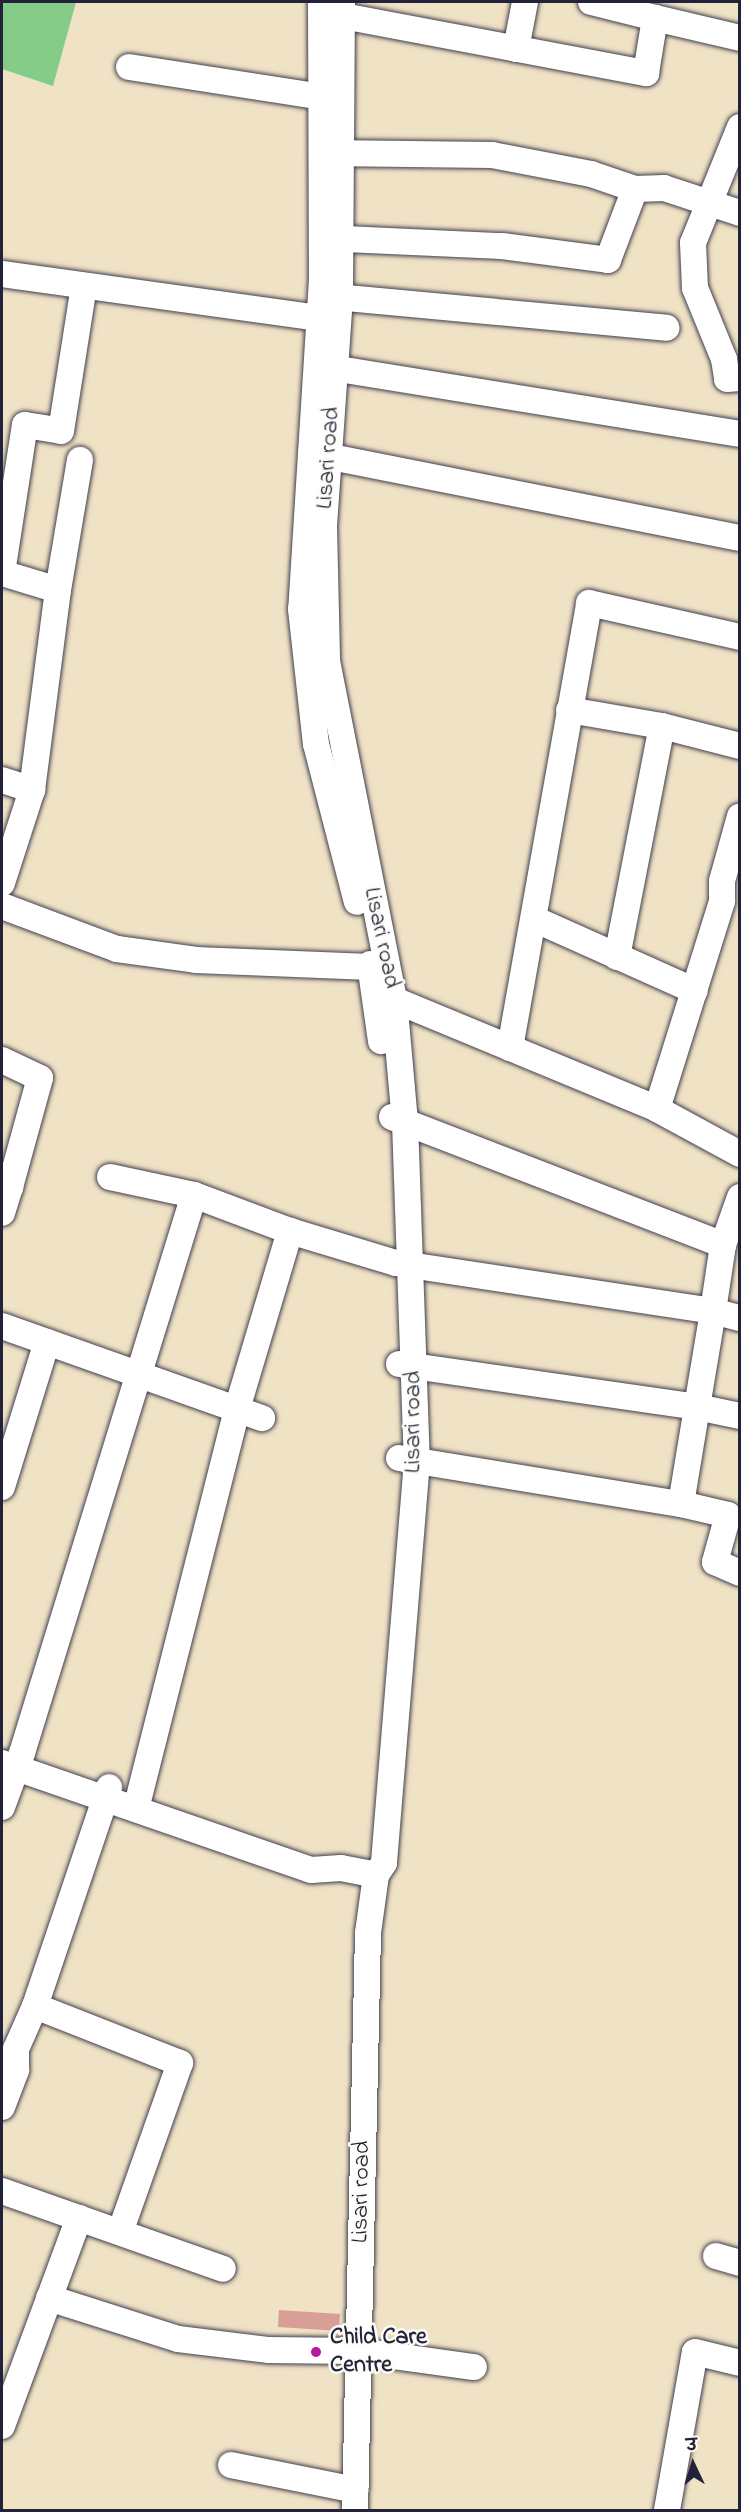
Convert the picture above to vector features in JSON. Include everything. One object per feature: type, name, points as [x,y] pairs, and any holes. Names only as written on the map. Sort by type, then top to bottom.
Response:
[{"type":"street","points":[[516,49],[525,2]]},
{"type":"street","points":[[591,2],[740,38]]},
{"type":"street","points":[[331,8],[516,49],[646,73],[655,18]]},
{"type":"street","name":"Lisari road","points":[[331,8],[323,98],[332,153]]},
{"type":"street","name":"Lisari road","points":[[331,8],[331,238],[326,367],[320,454],[301,609],[316,744],[380,986]]},
{"type":"street","points":[[129,67],[323,98]]},
{"type":"street","points":[[740,127],[693,243],[695,288],[724,359],[727,379],[740,378]]},
{"type":"street","points":[[332,153],[492,155],[591,174],[635,189],[664,188],[710,201],[740,213]]},
{"type":"street","points":[[331,238],[502,246],[608,260],[635,189]]},
{"type":"street","points":[[2,274],[84,286],[667,328]]},
{"type":"street","points":[[58,590],[2,574],[25,425],[61,431],[84,286]]},
{"type":"street","points":[[326,367],[739,428]]},
{"type":"street","points":[[320,454],[740,537]]},
{"type":"street","name":"Lisari road","points":[[320,454],[327,661],[380,986],[398,1119],[408,1460],[384,1863],[376,1875],[368,1933],[355,2500]]},
{"type":"street","points":[[2,883],[32,790],[58,590],[80,460]]},
{"type":"street","points":[[510,1048],[589,603],[740,637]]},
{"type":"street","points":[[569,710],[662,726],[740,746]]},
{"type":"street","points":[[617,957],[662,726]]},
{"type":"street","points":[[2,780],[32,790]]},
{"type":"street","points":[[657,1109],[696,991],[722,901],[722,881],[740,816]]},
{"type":"street","points":[[2,906],[117,949],[380,986],[510,1048],[657,1109],[740,1154]]},
{"type":"street","points":[[534,919],[696,991]]},
{"type":"street","points":[[2,1060],[40,1078],[6,1185],[2,1213]]},
{"type":"street","points":[[398,1119],[723,1245]]},
{"type":"street","points":[[110,1177],[194,1195],[290,1231],[402,1264],[713,1311],[740,1318]]},
{"type":"street","points":[[2,1807],[11,1758],[140,1375],[194,1195]]},
{"type":"street","points":[[681,1504],[723,1245],[740,1197]]},
{"type":"street","points":[[139,1797],[237,1409],[290,1231]]},
{"type":"street","points":[[2,1326],[262,1418]]},
{"type":"street","points":[[2,1487],[47,1342]]},
{"type":"street","points":[[406,1365],[697,1407],[740,1416]]},
{"type":"street","points":[[408,1460],[681,1504],[728,1515],[715,1562],[740,1573]]},
{"type":"street","points":[[11,1758],[106,1793],[245,1839],[315,1853],[341,1868],[376,1875]]},
{"type":"street","points":[[106,1793],[139,1797],[245,1839]]},
{"type":"street","points":[[2,2107],[16,2070],[16,2049],[34,2006],[106,1793]]},
{"type":"street","points":[[34,2006],[180,2063],[120,2232]]},
{"type":"street","points":[[2,2191],[223,2269]]},
{"type":"street","points":[[2,2426],[79,2218]]},
{"type":"street","points":[[49,2298],[178,2339],[269,2350],[358,2351],[474,2367]]},
{"type":"street","points":[[667,2511],[695,2352],[740,2364]]},
{"type":"street","points":[[231,2465],[355,2500]]},
{"type":"green space","points":[[2,2],[76,2],[53,86],[2,69]]},
{"type":"building","points":[[279,2310],[340,2314],[339,2331],[278,2327]]},
{"type":"place","name":"Child Care Centre","points":[[316,2352]]}]
